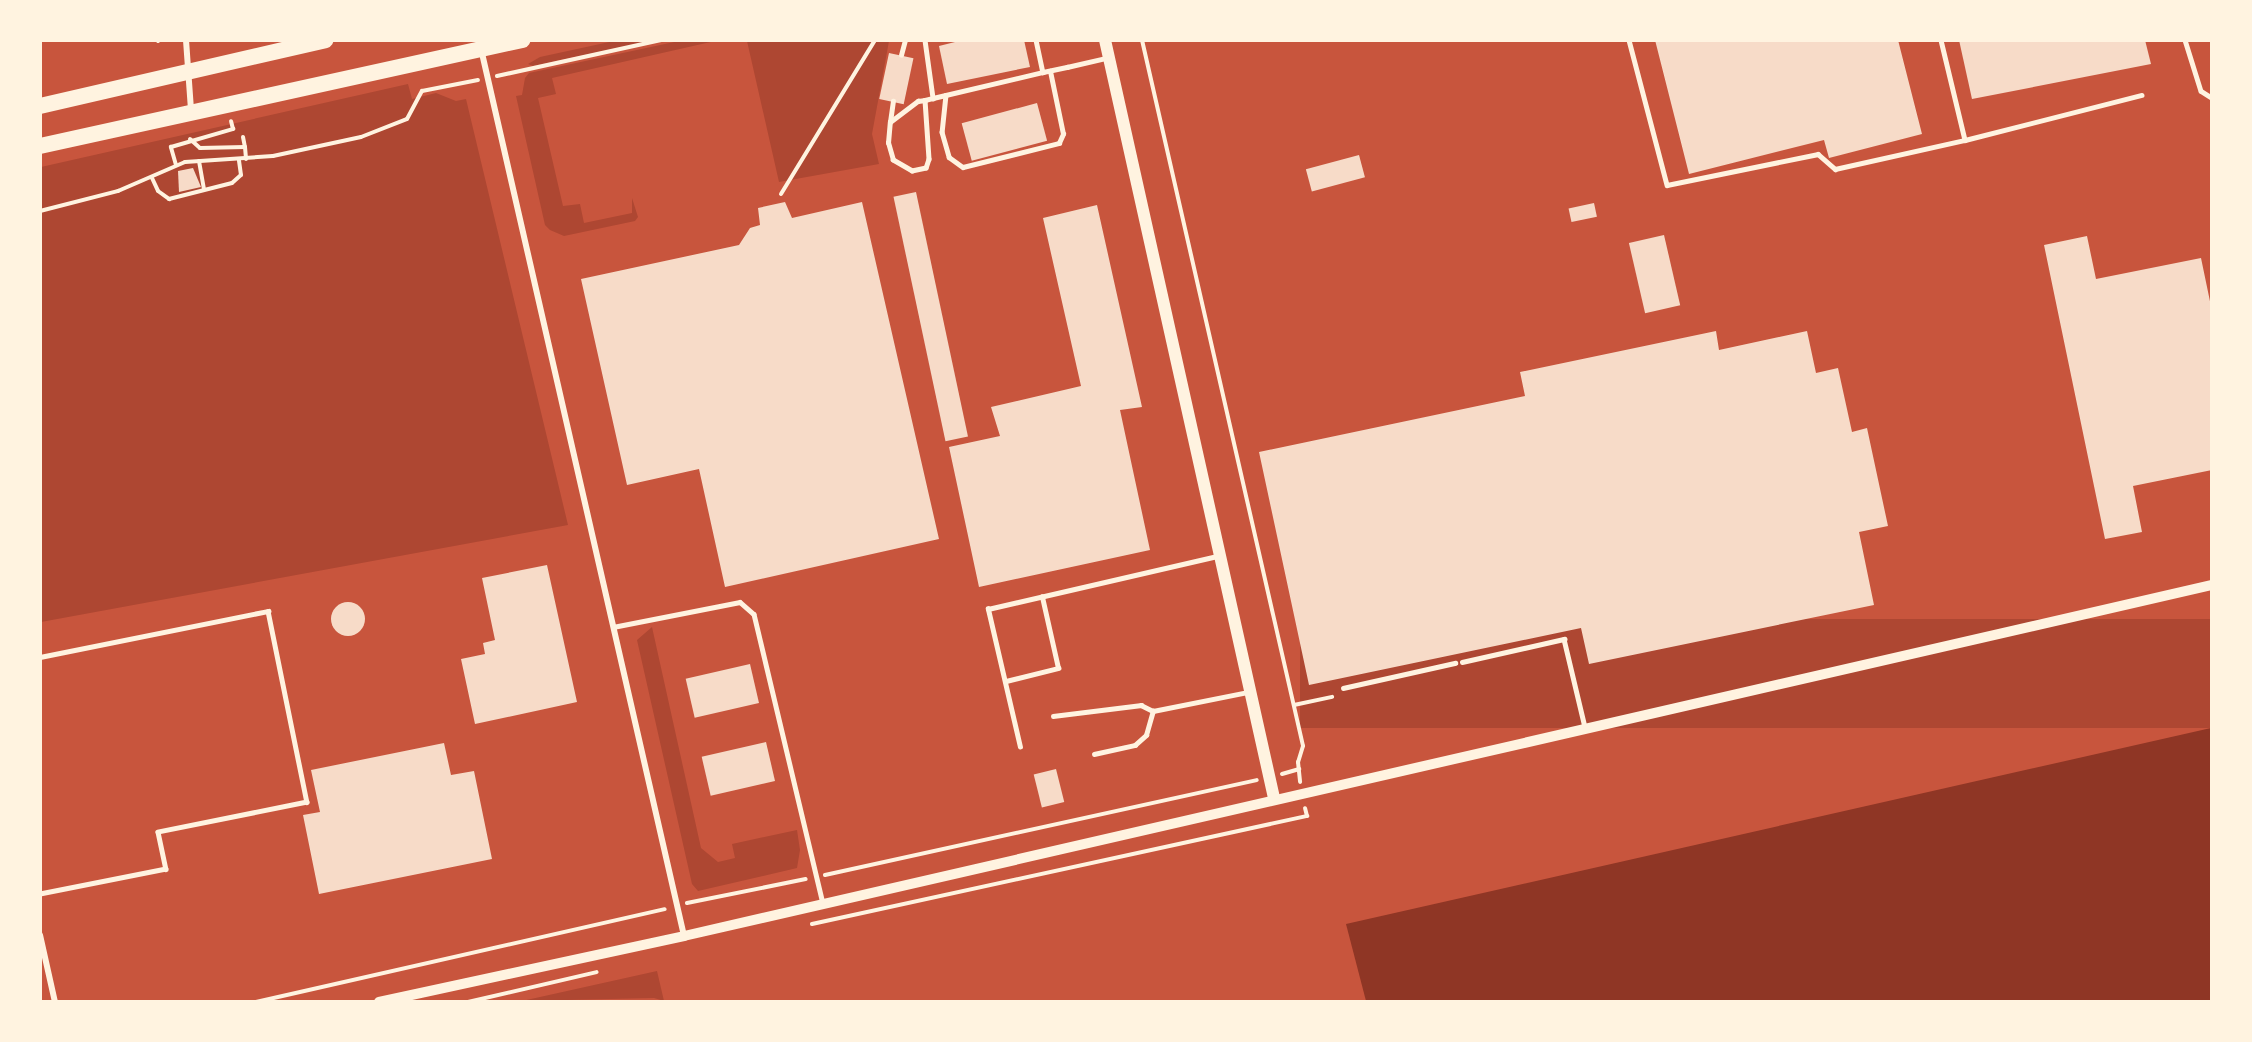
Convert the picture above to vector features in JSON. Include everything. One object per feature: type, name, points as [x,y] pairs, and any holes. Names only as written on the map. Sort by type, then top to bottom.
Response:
[{"type":"highway","points":[[40,106],[325,40]]},
{"type":"highway","points":[[40,146],[229,106],[481,45],[522,40]]},
{"type":"main road","points":[[1105,40],[1274,798]]},
{"type":"street","points":[[186,40],[191,114]]},
{"type":"street","points":[[481,45],[684,936]]},
{"type":"street","points":[[378,1002],[684,936],[1274,798],[2211,585]]},
{"type":"street","points":[[40,935],[55,1002]]},
{"type":"lane","points":[[901,55],[905,40]]},
{"type":"lane","points":[[925,40],[933,98]]},
{"type":"lane","points":[[1036,40],[1043,72]]},
{"type":"lane","points":[[1629,40],[1667,185],[1818,154],[1835,169],[1965,140],[2140,95]]},
{"type":"lane","points":[[1941,40],[1965,140]]},
{"type":"lane","points":[[2185,40],[2201,91],[2211,98]]},
{"type":"lane","points":[[890,122],[918,101],[1109,57]]},
{"type":"lane","points":[[946,95],[942,132],[949,157],[963,167],[1059,143],[1063,134],[1050,71]]},
{"type":"lane","points":[[893,101],[888,143],[893,160],[912,171],[926,168],[925,100]]},
{"type":"lane","points":[[1020,747],[988,609],[1221,555]]},
{"type":"lane","points":[[1006,681],[1058,668],[1042,597]]},
{"type":"lane","points":[[613,627],[740,602],[754,614],[823,904]]},
{"type":"lane","points":[[40,657],[268,611],[307,802],[158,832],[166,869],[40,894]]},
{"type":"lane","points":[[1562,632],[1585,727]]},
{"type":"lane","points":[[1462,662],[1564,639]]},
{"type":"lane","points":[[1343,688],[1455,663]]},
{"type":"lane","points":[[1053,716],[1141,705],[1154,711],[1250,691]]},
{"type":"lane","points":[[1094,754],[1135,746],[1146,735],[1154,711]]},
{"type":"path","points":[[516,72],[661,40]]},
{"type":"path","points":[[781,194],[875,40]]},
{"type":"path","points":[[1142,40],[1303,746],[1299,769],[1302,792]]},
{"type":"path","points":[[40,211],[118,191],[176,165],[199,161],[239,160],[336,144],[407,119],[422,91],[456,84]]},
{"type":"path","points":[[176,165],[171,147],[190,139],[233,129],[229,106]]},
{"type":"path","points":[[243,137],[246,159]]},
{"type":"path","points":[[190,139],[200,147],[244,147]]},
{"type":"path","points":[[152,177],[158,191],[169,199],[237,180],[241,175],[239,160]]},
{"type":"path","points":[[199,161],[204,189]]},
{"type":"path","points":[[1294,705],[1332,697]]},
{"type":"path","points":[[256,1002],[632,920],[677,905],[816,877],[1299,769]]},
{"type":"path","points":[[802,926],[1306,816]]},
{"type":"path","points":[[468,1002],[606,970]]},
{"type":"shaded area","points":[[614,41],[650,41],[533,66],[528,64],[540,57]]},
{"type":"shaded area","points":[[679,41],[715,41],[552,78],[556,94],[538,98],[563,206],[580,204],[584,223],[632,213],[632,198],[638,217],[635,221],[564,236],[550,230],[545,225],[516,96],[522,95],[525,78],[529,73]]},
{"type":"shaded area","points":[[747,41],[889,41],[872,134],[879,164],[779,182]]},
{"type":"shaded area","points":[[408,84],[412,99],[436,93],[456,101],[466,99],[568,525],[41,622],[41,167]]},
{"type":"shaded area","points":[[1300,619],[2211,619],[2211,728],[1300,728]]},
{"type":"shaded area","points":[[652,627],[701,848],[718,862],[735,858],[732,844],[797,830],[800,850],[797,868],[698,891],[692,884],[637,640]]},
{"type":"shaded area","points":[[2211,728],[2211,1001],[1366,1001],[1346,924]]},
{"type":"shaded area","points":[[657,971],[664,1001],[654,998],[522,1001]]},
{"type":"building","points":[[963,40],[1024,40],[1030,67],[947,84],[939,46]]},
{"type":"building","points":[[1655,40],[1898,40],[1922,134],[1829,158],[1824,140],[1689,174]]},
{"type":"building","points":[[1959,40],[2145,40],[2151,64],[1972,99]]},
{"type":"building","points":[[889,53],[913,58],[904,104],[879,99]]},
{"type":"building","points":[[1037,103],[1047,141],[972,161],[962,123]]},
{"type":"building","points":[[1359,155],[1365,177],[1312,191],[1306,169]]},
{"type":"building","points":[[193,168],[201,187],[179,192],[178,171]]},
{"type":"building","points":[[916,192],[968,437],[945,441],[894,197]]},
{"type":"building","points":[[785,202],[792,218],[862,202],[939,539],[725,587],[699,469],[627,485],[581,279],[739,245],[750,228],[760,225],[758,208]]},
{"type":"building","points":[[1594,203],[1597,217],[1571,222],[1569,208]]},
{"type":"building","points":[[1097,205],[1142,407],[1120,410],[1150,550],[979,587],[949,447],[1000,436],[991,407],[1081,386],[1043,218]]},
{"type":"building","points":[[1664,235],[1680,305],[1645,313],[1629,243]]},
{"type":"building","points":[[2087,236],[2096,279],[2201,258],[2212,311],[2212,470],[2133,486],[2142,532],[2105,539],[2044,245]]},
{"type":"building","points":[[1716,331],[1719,350],[1807,331],[1816,373],[1838,368],[1852,432],[1867,428],[1888,526],[1859,532],[1874,605],[1589,664],[1581,628],[1309,685],[1259,452],[1525,396],[1520,372]]},
{"type":"building","points":[[547,565],[577,702],[475,724],[461,659],[485,654],[483,643],[495,640],[482,578]]},
{"type":"building","points":[[348,602],[360,607],[365,619],[360,631],[348,636],[336,631],[331,619],[336,607]]},
{"type":"building","points":[[750,664],[759,703],[695,718],[686,679]]},
{"type":"building","points":[[766,742],[775,781],[711,796],[702,757]]},
{"type":"building","points":[[444,743],[451,775],[474,771],[492,859],[319,894],[303,815],[320,812],[311,770]]},
{"type":"building","points":[[1056,769],[1064,802],[1042,808],[1034,775]]}]
